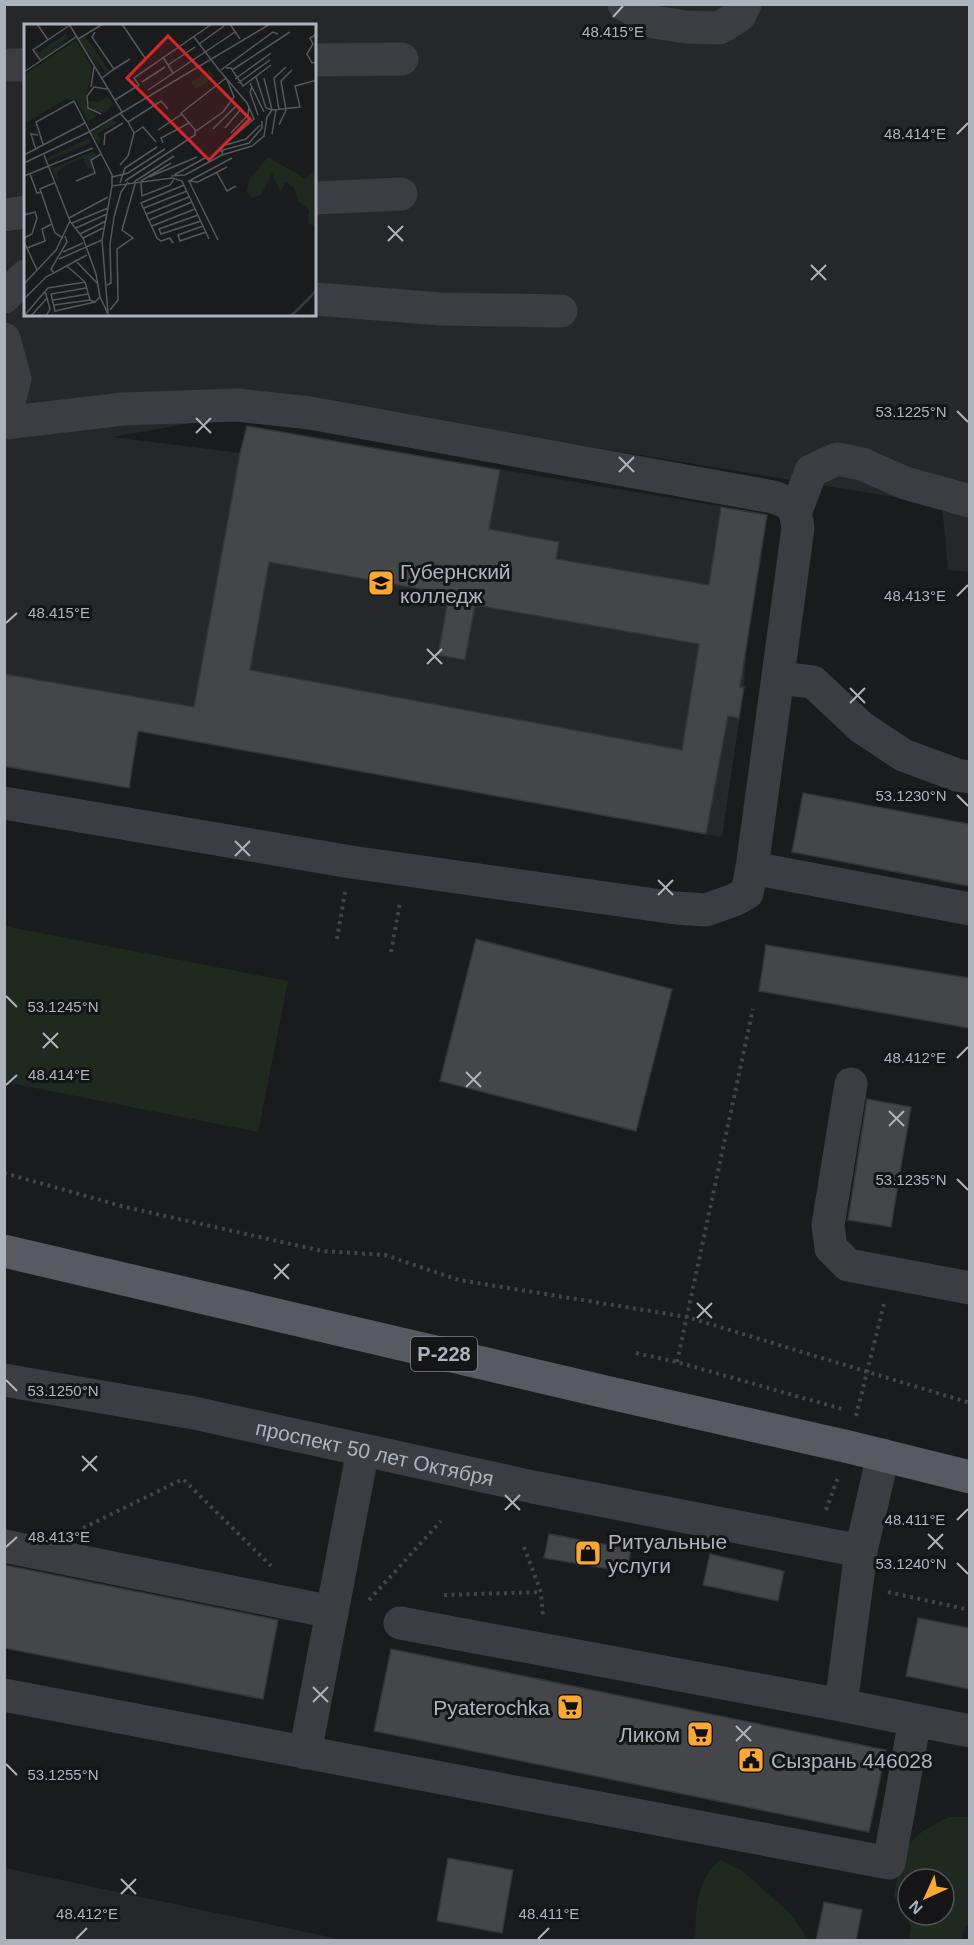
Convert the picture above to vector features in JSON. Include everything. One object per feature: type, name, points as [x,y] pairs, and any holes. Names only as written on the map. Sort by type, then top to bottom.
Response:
[{"type":"main road","name":"Р-228","points":[[4,1251],[610,1394],[849,1447],[969,1477]]},
{"type":"street","points":[[624,4],[654,22],[686,27],[719,28],[739,16],[745,4]]},
{"type":"street","points":[[316,60],[402,59]]},
{"type":"street","points":[[4,65],[24,65]]},
{"type":"street","points":[[316,198],[401,194]]},
{"type":"street","points":[[4,215],[24,212]]},
{"type":"street","points":[[4,297],[24,278]]},
{"type":"street","points":[[316,299],[441,309],[561,311]]},
{"type":"street","points":[[4,339],[15,380],[4,423],[123,409],[237,405],[310,412],[773,497],[787,502],[796,511]]},
{"type":"street","points":[[4,803],[351,862],[676,908],[706,910],[747,893],[798,528],[796,511],[811,471],[837,459],[862,464],[905,483],[969,501]]},
{"type":"street","points":[[778,678],[813,682],[861,727],[903,756],[969,777]]},
{"type":"street","points":[[752,868],[969,909]]},
{"type":"street","points":[[852,1084],[828,1225],[831,1248],[848,1265],[969,1288]]},
{"type":"street","name":"проспект 50 лет Октября","points":[[4,1380],[194,1413],[544,1489],[861,1551]]},
{"type":"street","points":[[305,1753],[363,1450]]},
{"type":"street","points":[[841,1705],[861,1551],[883,1455]]},
{"type":"street","points":[[19,1549],[332,1612]]},
{"type":"street","points":[[400,1623],[969,1731]]},
{"type":"street","points":[[4,1695],[889,1863],[915,1720]]},
{"type":"path","points":[[337,939],[351,862]]},
{"type":"path","points":[[391,952],[406,870]]},
{"type":"path","points":[[677,1362],[753,1010]]},
{"type":"path","points":[[4,1173],[125,1207],[311,1249],[385,1255],[459,1280],[687,1317],[969,1403]]},
{"type":"path","points":[[814,1541],[849,1447],[891,1273]]},
{"type":"path","points":[[636,1353],[677,1362],[857,1413]]},
{"type":"path","points":[[19,1549],[183,1479],[273,1568]]},
{"type":"path","points":[[365,1605],[441,1521]]},
{"type":"path","points":[[525,1547],[541,1592],[546,1651]]},
{"type":"path","points":[[856,1585],[969,1610]]},
{"type":"path","points":[[400,1623],[434,1596],[541,1592]]},
{"type":"shaded area","points":[[4,5],[969,5],[969,572],[948,570],[942,505],[313,401],[113,437],[240,453],[247,427],[767,514],[722,837],[139,731],[129,788],[5,766]]},
{"type":"shaded area","points":[[4,926],[288,981],[258,1132],[5,1082]]},
{"type":"shaded area","points":[[948,1817],[969,1817],[969,1923],[963,1930],[962,1940],[909,1940],[911,1927],[956,1927],[956,1867],[899,1867],[900,1860],[911,1842],[923,1831]]},
{"type":"shaded area","points":[[720,1860],[741,1870],[791,1915],[804,1933],[805,1940],[695,1940],[698,1897],[701,1887],[705,1878]]},
{"type":"shaded area","points":[[5,1868],[343,1940],[5,1940]]},
{"type":"building","points":[[247,426],[500,470],[489,529],[559,542],[556,559],[709,585],[721,507],[767,515],[740,687],[744,687],[739,718],[728,716],[706,834],[138,731],[129,788],[4,766],[4,674],[194,707],[240,453]],"holes":[[[269,562],[449,594],[438,655],[465,660],[475,605],[699,644],[682,750],[250,670]]]},
{"type":"building","points":[[803,793],[969,824],[969,886],[792,852]]},
{"type":"building","points":[[476,939],[672,989],[636,1131],[440,1081]]},
{"type":"building","points":[[766,945],[969,978],[969,1028],[759,991]]},
{"type":"building","points":[[867,1099],[911,1107],[891,1227],[848,1220]]},
{"type":"building","name":"Ритуальные услуги","points":[[549,1534],[631,1549],[627,1572],[544,1558]]},
{"type":"building","points":[[710,1554],[784,1571],[778,1601],[703,1585]]},
{"type":"building","points":[[4,1565],[278,1620],[263,1699],[4,1648]]},
{"type":"building","points":[[918,1618],[969,1628],[969,1689],[906,1676]]},
{"type":"building","points":[[391,1649],[886,1750],[869,1832],[374,1731]]},
{"type":"building","points":[[448,1858],[513,1870],[502,1933],[437,1921]]},
{"type":"building","points":[[824,1902],[862,1910],[856,1941],[816,1941]]},
{"type":"place","name":"Губернский колледж","points":[[381,583]]},
{"type":"place","name":"Ритуальные услуги","points":[[588,1553]]},
{"type":"place","name":"Pyaterochka","points":[[570,1707]]},
{"type":"place","name":"Ликом","points":[[700,1734]]},
{"type":"place","name":"Сызрань 446028","points":[[751,1760]]}]
